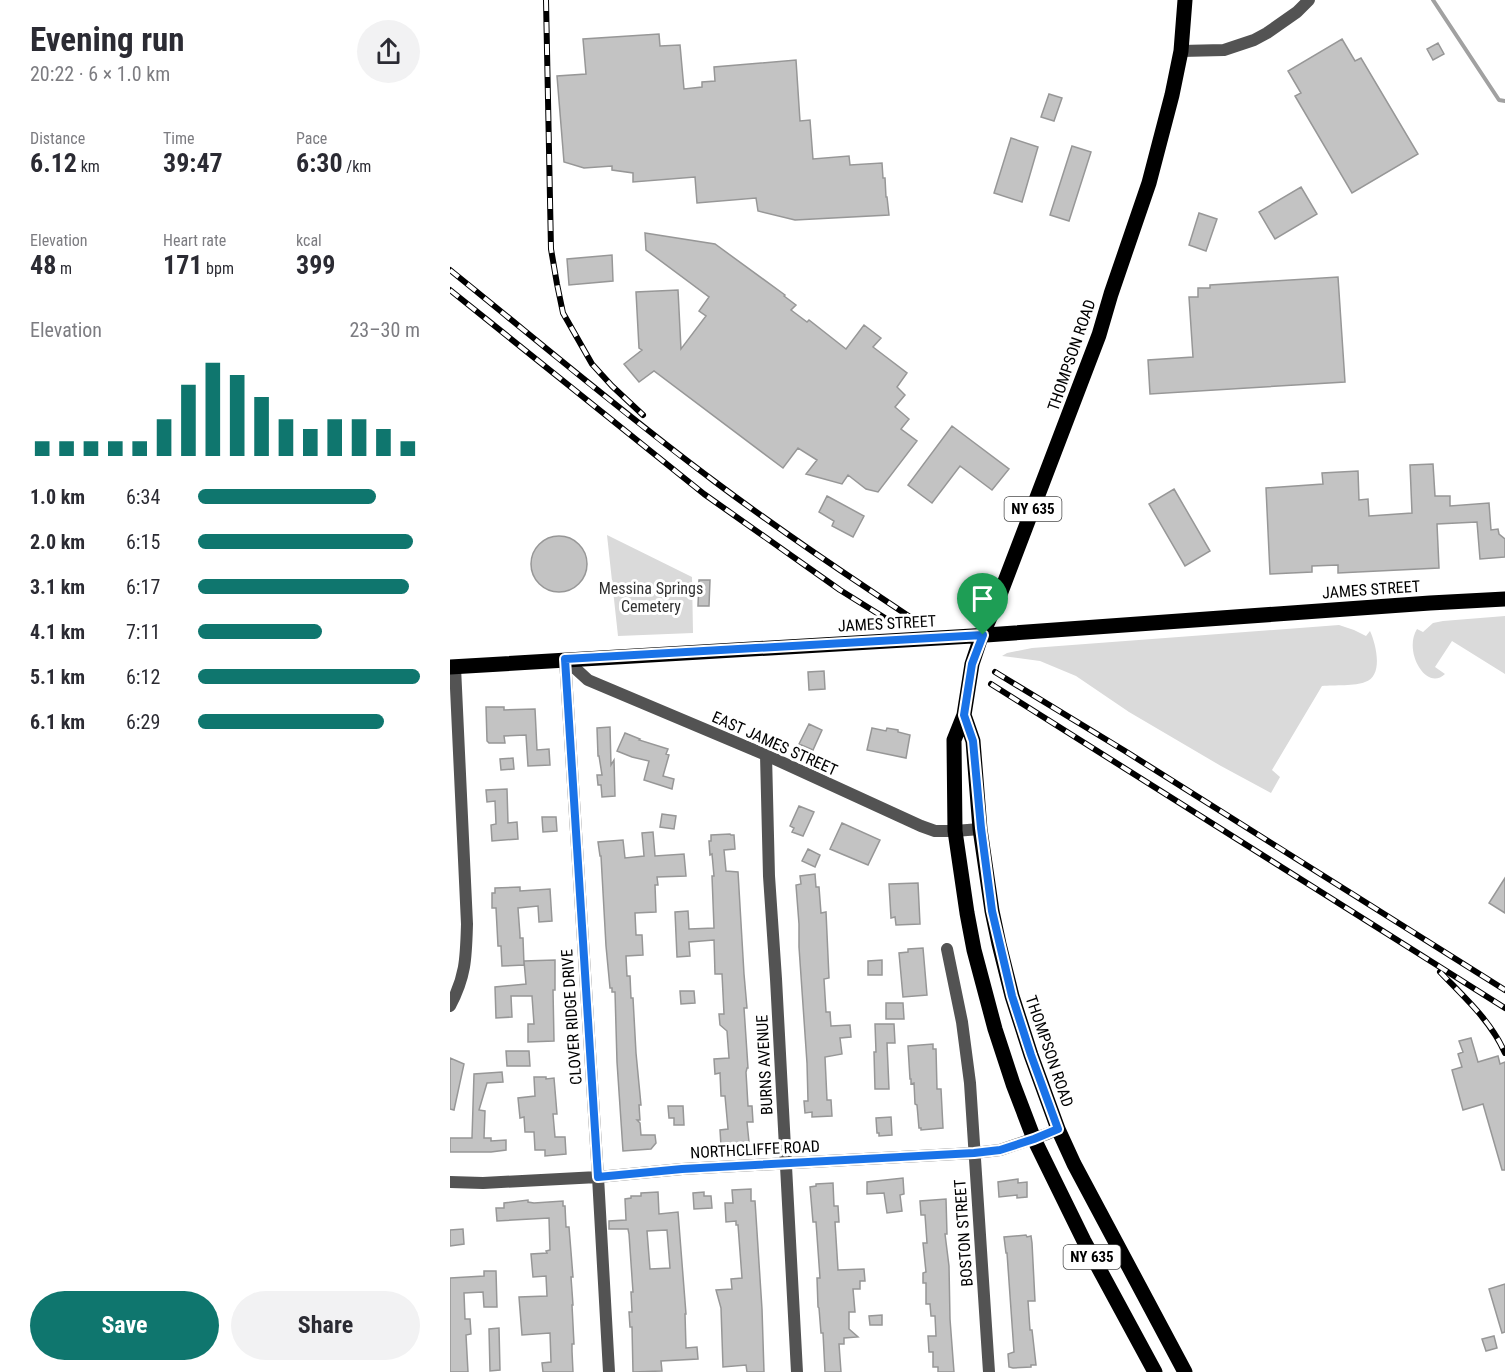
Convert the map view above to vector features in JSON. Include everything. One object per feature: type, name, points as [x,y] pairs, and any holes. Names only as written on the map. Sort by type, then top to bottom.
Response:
[{"type":"main road","name":"THOMPSON ROAD","points":[[1155,1372],[1084,1241],[1034,1139],[994,1029],[967,913],[955,831],[954,740],[964,715],[972,664],[1099,335],[1149,183],[1173,95],[1181,51],[1185,0]]},
{"type":"main road","name":"JAMES STREET","points":[[452,667],[983,635],[1505,599]]},
{"type":"main road","name":"THOMPSON ROAD","points":[[964,715],[973,741],[992,911],[1012,996],[1031,1055],[1058,1129],[1074,1164],[1185,1372]]},
{"type":"street","points":[[1181,51],[1224,50],[1261,38],[1297,12],[1309,0]]},
{"type":"street","name":"EAST JAMES STREET","points":[[565,659],[588,680],[766,755],[935,831],[981,828]]},
{"type":"street","name":"CLOVER RIDGE DRIVE","points":[[565,659],[609,1372]]},
{"type":"street","points":[[450,1006],[459,989],[465,965],[467,936],[452,667]]},
{"type":"street","name":"BURNS AVENUE","points":[[766,755],[768,876],[776,979],[797,1372]]},
{"type":"street","name":"BOSTON STREET","points":[[947,949],[962,1022],[970,1083],[989,1372]]},
{"type":"street","name":"NORTHCLIFFE ROAD","points":[[450,1182],[483,1183],[598,1177],[682,1169],[974,1153],[1000,1150],[1058,1129]]},
{"type":"green space","name":"Messina Springs Cemetery","points":[[607,535],[692,577],[693,633],[618,636]]},
{"type":"green space","points":[[1505,616],[1505,674],[1452,641],[1435,667],[1445,674],[1438,678],[1431,678],[1419,666],[1413,648],[1413,638],[1417,629],[1423,632],[1433,623],[1443,621]]},
{"type":"green space","points":[[1339,625],[1366,636],[1370,631],[1377,659],[1375,673],[1371,679],[1361,683],[1322,686],[1272,770],[1280,777],[1271,793],[1129,712],[1076,676],[1040,661],[1002,656],[1032,648]]},
{"type":"building","points":[[659,34],[660,46],[680,45],[684,89],[702,87],[702,82],[715,81],[714,67],[796,60],[800,121],[810,120],[813,159],[849,156],[850,165],[882,163],[889,215],[795,220],[758,211],[756,198],[697,203],[695,177],[633,182],[633,173],[612,170],[612,166],[584,168],[564,162],[557,76],[586,74],[583,39]]},
{"type":"building","points":[[1342,39],[1355,61],[1361,58],[1418,154],[1352,193],[1295,96],[1301,93],[1288,71]]},
{"type":"building","points":[[1438,43],[1444,54],[1433,60],[1427,49]]},
{"type":"building","points":[[1049,94],[1062,98],[1054,121],[1041,117]]},
{"type":"building","points":[[1011,138],[1038,147],[1022,202],[994,193]]},
{"type":"building","points":[[1072,146],[1091,152],[1069,221],[1050,215]]},
{"type":"building","points":[[1301,187],[1317,214],[1275,239],[1259,212]]},
{"type":"building","points":[[1199,213],[1217,219],[1206,251],[1189,245]]},
{"type":"building","points":[[645,233],[715,244],[785,295],[796,305],[791,310],[807,322],[809,320],[846,349],[864,325],[881,338],[873,347],[907,373],[897,387],[905,395],[895,407],[909,419],[901,429],[917,441],[878,492],[866,489],[848,475],[842,484],[806,474],[817,460],[798,448],[783,468],[654,371],[639,382],[624,364],[642,350],[639,348],[636,292],[678,290],[681,349],[706,316],[699,311],[709,297],[646,250]]},
{"type":"building","points":[[612,255],[613,281],[569,285],[567,259]]},
{"type":"building","points":[[1338,277],[1345,382],[1150,394],[1148,360],[1193,357],[1189,297],[1198,297],[1198,288],[1210,288],[1210,285]]},
{"type":"building","points":[[952,426],[1009,469],[992,490],[960,466],[932,503],[908,485]]},
{"type":"building","points":[[1433,464],[1435,496],[1450,496],[1450,506],[1489,503],[1491,530],[1498,529],[1499,534],[1505,539],[1505,557],[1480,559],[1477,522],[1437,524],[1439,568],[1338,573],[1338,565],[1312,566],[1312,572],[1270,574],[1266,488],[1323,484],[1322,473],[1358,471],[1359,500],[1368,499],[1369,516],[1412,513],[1410,465]]},
{"type":"building","points":[[1174,489],[1210,551],[1185,566],[1149,504]]},
{"type":"building","points":[[827,496],[864,516],[853,537],[832,526],[834,521],[819,512]]},
{"type":"building","points":[[554,536],[564,536],[579,544],[585,553],[587,564],[585,575],[579,584],[564,592],[554,592],[543,587],[536,580],[531,569],[531,559],[536,548],[543,541]]},
{"type":"building","points":[[699,580],[710,580],[709,606],[698,606]]},
{"type":"building","points":[[824,671],[825,689],[809,690],[808,672]]},
{"type":"building","points":[[486,707],[504,707],[504,710],[535,709],[537,750],[549,749],[550,765],[528,766],[526,735],[504,736],[505,743],[489,743],[487,741]]},
{"type":"building","points":[[809,724],[822,730],[813,750],[799,744]]},
{"type":"building","points":[[610,727],[615,796],[602,797],[597,775],[602,775],[598,756],[597,728]]},
{"type":"building","points":[[872,728],[886,731],[887,728],[898,730],[898,732],[910,735],[906,758],[867,750]]},
{"type":"building","points":[[625,733],[668,749],[666,754],[669,755],[663,776],[674,779],[672,789],[644,780],[649,761],[617,751]]},
{"type":"building","points":[[513,758],[514,769],[501,770],[500,759]]},
{"type":"building","points":[[507,789],[508,823],[517,822],[518,839],[492,841],[491,825],[496,824],[495,801],[487,802],[486,790]]},
{"type":"building","points":[[799,806],[814,812],[803,836],[792,832],[794,828],[790,826]]},
{"type":"building","points":[[662,814],[676,816],[674,829],[660,827]]},
{"type":"building","points":[[542,817],[556,817],[557,831],[543,832]]},
{"type":"building","points":[[842,823],[880,840],[868,865],[830,849]]},
{"type":"building","points":[[653,832],[655,856],[684,854],[686,876],[657,877],[656,912],[635,913],[636,935],[642,935],[643,955],[626,956],[627,976],[630,976],[631,998],[633,998],[641,1105],[639,1105],[640,1120],[637,1120],[640,1123],[641,1135],[655,1135],[656,1143],[651,1149],[623,1151],[615,992],[612,992],[610,988],[601,856],[598,842],[623,840],[625,858],[644,856],[642,833]]},
{"type":"building","points":[[711,835],[734,835],[735,849],[724,850],[726,871],[738,872],[747,1008],[744,1008],[748,1106],[752,1106],[753,1122],[747,1122],[749,1142],[721,1146],[720,1130],[728,1129],[725,1096],[721,1096],[720,1073],[715,1074],[714,1059],[729,1058],[727,1031],[720,1025],[719,1014],[724,1014],[722,974],[715,974],[714,940],[689,942],[690,956],[677,957],[675,912],[688,911],[689,929],[714,928],[712,876],[714,876],[709,841],[711,841]]},
{"type":"building","points":[[808,849],[820,855],[815,867],[802,861]]},
{"type":"building","points":[[815,874],[816,887],[819,887],[821,913],[826,912],[829,978],[824,979],[826,1012],[830,1012],[831,1026],[850,1025],[851,1037],[840,1038],[842,1054],[825,1057],[827,1100],[831,1100],[832,1116],[812,1117],[812,1112],[805,1113],[804,1101],[808,1101],[807,1063],[796,885],[801,884],[800,876]]},
{"type":"building","points":[[1505,878],[1505,913],[1489,903]]},
{"type":"building","points":[[918,883],[920,924],[896,925],[895,917],[891,918],[889,884]]},
{"type":"building","points":[[520,887],[520,891],[550,889],[552,921],[539,922],[538,906],[518,908],[520,938],[523,938],[524,965],[502,966],[501,946],[498,946],[496,908],[492,908],[492,893],[495,893],[495,888]]},
{"type":"building","points":[[923,948],[927,995],[903,997],[899,953],[908,952],[908,949]]},
{"type":"building","points":[[555,960],[554,1041],[528,1042],[528,1024],[534,1024],[532,996],[511,996],[512,1017],[496,1018],[495,987],[526,984],[524,961]]},
{"type":"building","points":[[882,960],[882,975],[868,975],[868,961]]},
{"type":"building","points":[[680,991],[694,991],[695,1003],[681,1004]]},
{"type":"building","points":[[886,1003],[903,1003],[904,1019],[886,1019]]},
{"type":"building","points":[[875,1024],[894,1024],[895,1043],[887,1043],[889,1089],[875,1089]]},
{"type":"building","points":[[1471,1038],[1478,1062],[1498,1056],[1500,1064],[1505,1062],[1505,1170],[1502,1170],[1483,1104],[1463,1110],[1452,1070],[1462,1067],[1458,1054],[1463,1052],[1459,1041]]},
{"type":"building","points":[[933,1044],[933,1049],[936,1049],[937,1089],[941,1089],[943,1128],[921,1130],[915,1104],[914,1083],[911,1084],[910,1079],[908,1046]]},
{"type":"building","points":[[506,1051],[529,1051],[530,1066],[507,1066]]},
{"type":"building","points":[[450,1058],[464,1064],[454,1110],[450,1109]]},
{"type":"building","points":[[502,1072],[503,1082],[487,1083],[479,1110],[485,1111],[484,1138],[491,1138],[491,1141],[506,1140],[506,1150],[450,1152],[450,1138],[472,1138],[474,1074]]},
{"type":"building","points":[[534,1077],[554,1078],[557,1114],[553,1114],[555,1137],[565,1137],[566,1154],[545,1156],[545,1150],[535,1150],[534,1132],[525,1132],[524,1117],[520,1118],[518,1098],[535,1096]]},
{"type":"building","points":[[668,1106],[683,1106],[684,1125],[674,1125],[674,1118],[669,1118]]},
{"type":"building","points":[[891,1117],[892,1135],[879,1136],[876,1118]]},
{"type":"building","points":[[903,1178],[904,1194],[900,1195],[902,1211],[887,1213],[884,1193],[867,1194],[867,1182]]},
{"type":"building","points":[[1018,1179],[1018,1183],[1027,1182],[1027,1197],[1017,1198],[1017,1195],[999,1197],[998,1182]]},
{"type":"building","points":[[833,1183],[834,1206],[838,1206],[839,1222],[835,1222],[838,1270],[864,1269],[865,1281],[860,1281],[860,1289],[853,1289],[855,1312],[849,1312],[849,1329],[858,1337],[844,1338],[844,1344],[839,1344],[841,1372],[825,1372],[823,1333],[821,1333],[818,1307],[817,1278],[820,1278],[816,1222],[813,1222],[810,1187],[816,1184]]},
{"type":"building","points":[[751,1189],[751,1201],[755,1201],[764,1372],[747,1372],[746,1365],[723,1367],[721,1308],[716,1290],[732,1289],[731,1279],[742,1278],[738,1225],[736,1221],[726,1222],[725,1203],[733,1203],[732,1190]]},
{"type":"building","points":[[658,1192],[659,1214],[678,1212],[686,1314],[686,1348],[697,1347],[698,1359],[661,1361],[662,1371],[633,1372],[632,1327],[630,1327],[629,1312],[632,1312],[631,1292],[633,1292],[629,1234],[628,1229],[609,1229],[609,1221],[626,1220],[625,1199],[631,1196],[641,1196],[641,1193]],"holes":[[[667,1230],[670,1268],[650,1269],[647,1231]]]},
{"type":"building","points":[[704,1192],[704,1196],[711,1196],[712,1208],[694,1209],[693,1193]]},
{"type":"building","points":[[946,1199],[947,1234],[945,1234],[949,1266],[954,1372],[938,1372],[938,1367],[933,1367],[933,1352],[929,1352],[928,1336],[936,1336],[935,1316],[931,1316],[930,1304],[926,1304],[926,1283],[923,1283],[923,1273],[926,1272],[923,1243],[927,1243],[925,1215],[921,1215],[920,1201]]},
{"type":"building","points":[[528,1200],[534,1203],[563,1201],[563,1206],[565,1206],[573,1277],[571,1277],[573,1372],[543,1372],[542,1363],[551,1362],[550,1333],[522,1335],[519,1297],[547,1296],[546,1276],[533,1277],[531,1254],[547,1253],[546,1251],[550,1250],[549,1218],[497,1221],[496,1208],[504,1208],[504,1203]]},
{"type":"building","points":[[463,1229],[464,1244],[450,1246],[450,1230]]},
{"type":"building","points":[[1031,1236],[1032,1243],[1035,1301],[1028,1301],[1036,1365],[1013,1368],[1009,1367],[1008,1354],[1014,1352],[1004,1237]]},
{"type":"building","points":[[484,1271],[496,1271],[497,1307],[484,1307],[483,1292],[464,1293],[465,1319],[470,1319],[471,1334],[466,1335],[468,1372],[450,1372],[450,1278],[484,1276]]},
{"type":"building","points":[[1505,1284],[1505,1332],[1502,1333],[1489,1289]]},
{"type":"building","points":[[882,1315],[882,1325],[870,1325],[869,1316]]},
{"type":"building","points":[[499,1328],[500,1370],[490,1371],[489,1329]]},
{"type":"building","points":[[1494,1336],[1497,1348],[1486,1351],[1482,1339]]},
{"type":"waterway","points":[[1433,0],[1499,100],[1505,101]]},
{"type":"railway","points":[[546,0],[551,249],[563,313],[592,364],[643,415]]},
{"type":"railway","points":[[450,270],[680,456],[787,534],[910,617]]},
{"type":"railway","points":[[450,290],[704,494],[840,590],[885,618]]},
{"type":"railway","points":[[995,672],[1505,990]]},
{"type":"railway","points":[[991,684],[1505,1008]]},
{"type":"railway","points":[[1440,972],[1485,1020],[1505,1053]]},
{"type":"route","points":[[983,635],[972,664],[964,715],[973,741],[992,911],[1012,996],[1058,1129],[1000,1150],[974,1153],[682,1169],[598,1177],[565,659],[983,635]]}]
